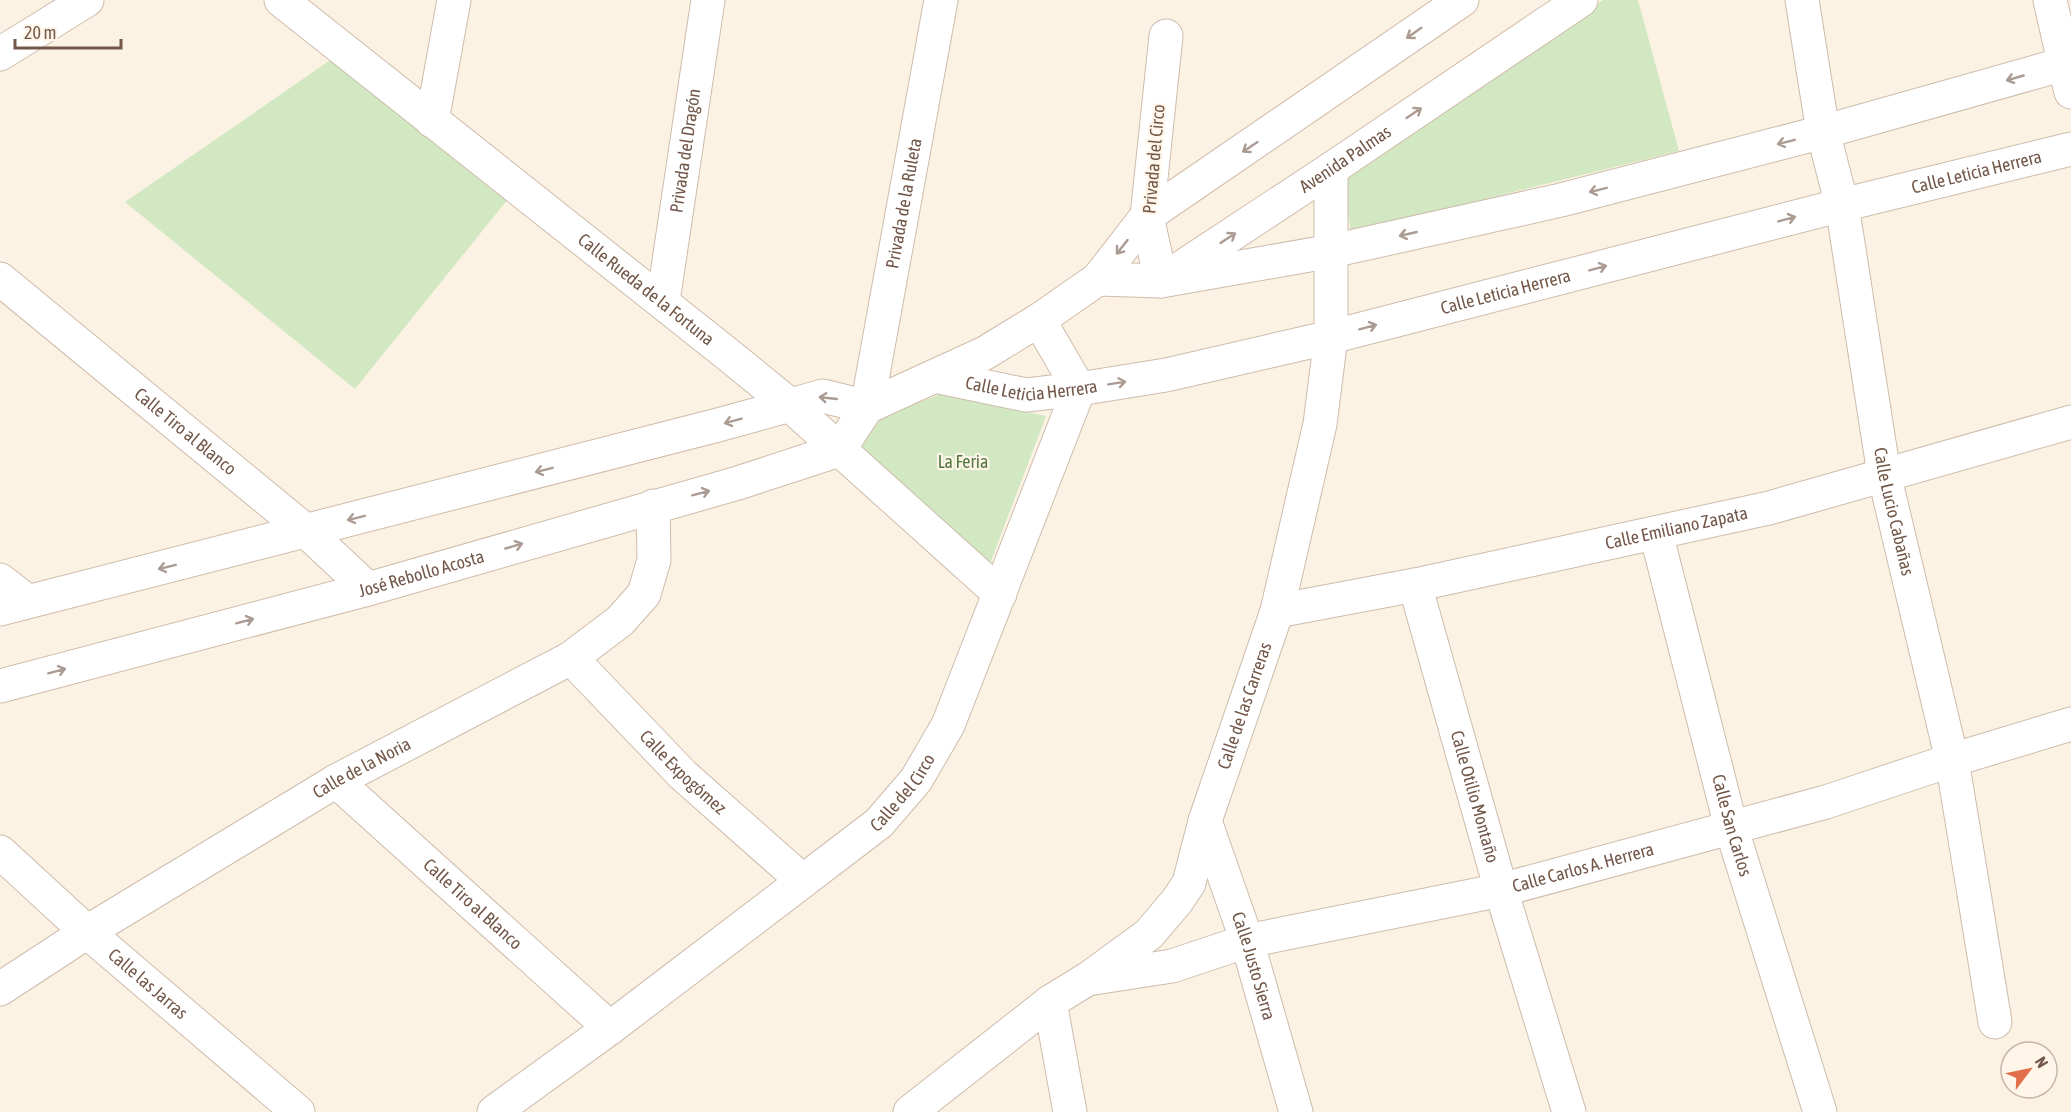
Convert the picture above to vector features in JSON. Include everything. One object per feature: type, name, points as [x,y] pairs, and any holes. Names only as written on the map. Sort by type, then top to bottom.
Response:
[{"type":"street","points":[[0,54],[87,0]]},
{"type":"street","name":"Calle Rueda de la Fortuna","points":[[281,0],[663,301],[790,405],[1000,594]]},
{"type":"street","points":[[432,121],[454,0]]},
{"type":"street","name":"Privada del Dragón","points":[[663,301],[708,0]]},
{"type":"street","name":"Privada de la Ruleta","points":[[867,407],[941,0]]},
{"type":"street","points":[[839,450],[867,407],[985,353],[1040,320],[1098,279],[1147,216],[1462,0]]},
{"type":"street","name":"Avenida Palmas","points":[[1161,281],[1331,169],[1544,10],[1581,0]]},
{"type":"street","name":"Calle Lucio Cabañas","points":[[1802,0],[1823,132],[1842,205],[1884,474],[1952,760],[1995,1022]]},
{"type":"street","points":[[1098,279],[1161,281],[1332,251],[1561,200],[1823,132],[2069,73],[2050,0]]},
{"type":"street","name":"Privada del Circo","points":[[1161,281],[1147,216],[1166,36]]},
{"type":"street","name":"Calle Leticia Herrera","points":[[935,376],[1026,395],[1166,375],[1331,337],[2071,148]]},
{"type":"street","name":"Calle de las Carreras","points":[[910,1112],[1050,1002],[1089,978],[1149,934],[1189,883],[1205,821],[1277,612],[1320,424],[1331,337],[1331,169]]},
{"type":"street","name":"Calle Tiro al Blanco","points":[[0,279],[306,531],[368,589]]},
{"type":"street","points":[[1040,320],[1079,389]]},
{"type":"street","name":"Calle del Circo","points":[[494,1112],[610,1028],[879,823],[916,780],[948,725],[1079,389]]},
{"type":"street","points":[[0,580],[13,605],[823,396],[867,407]]},
{"type":"street","name":"Calle Emiliano Zapata","points":[[1277,612],[1415,585],[1769,508],[2071,422]]},
{"type":"street","name":"José Rebollo Acosta","points":[[0,686],[368,589],[738,483],[839,450]]},
{"type":"street","name":"Calle de la Noria","points":[[0,989],[87,932],[336,781],[571,658],[620,621],[644,594],[654,560],[653,506]]},
{"type":"street","name":"Calle San Carlos","points":[[1656,533],[1731,827],[1820,1112]]},
{"type":"street","name":"Calle Otilio Montaño","points":[[1415,585],[1501,890],[1569,1112]]},
{"type":"street","name":"Calle Expogómez","points":[[571,658],[683,775],[803,881]]},
{"type":"street","name":"Calle Carlos A. Herrera","points":[[1089,978],[1172,966],[1247,941],[1501,890],[1826,802],[2071,724]]},
{"type":"street","name":"Calle Tiro al Blanco","points":[[336,781],[610,1028]]},
{"type":"street","name":"Calle Justo Sierra","points":[[1205,821],[1247,941],[1296,1112]]},
{"type":"street","name":"Calle las Jarras","points":[[0,852],[87,932],[298,1112]]},
{"type":"street","points":[[1050,1002],[1070,1112]]},
{"type":"green space","points":[[1603,0],[1638,0],[1679,151],[1351,232],[1342,175]]},
{"type":"green space","points":[[342,52],[516,189],[355,389],[125,202]]},
{"type":"green space","name":"La Feria","points":[[941,394],[1046,416],[988,569],[857,449],[884,415]]}]
